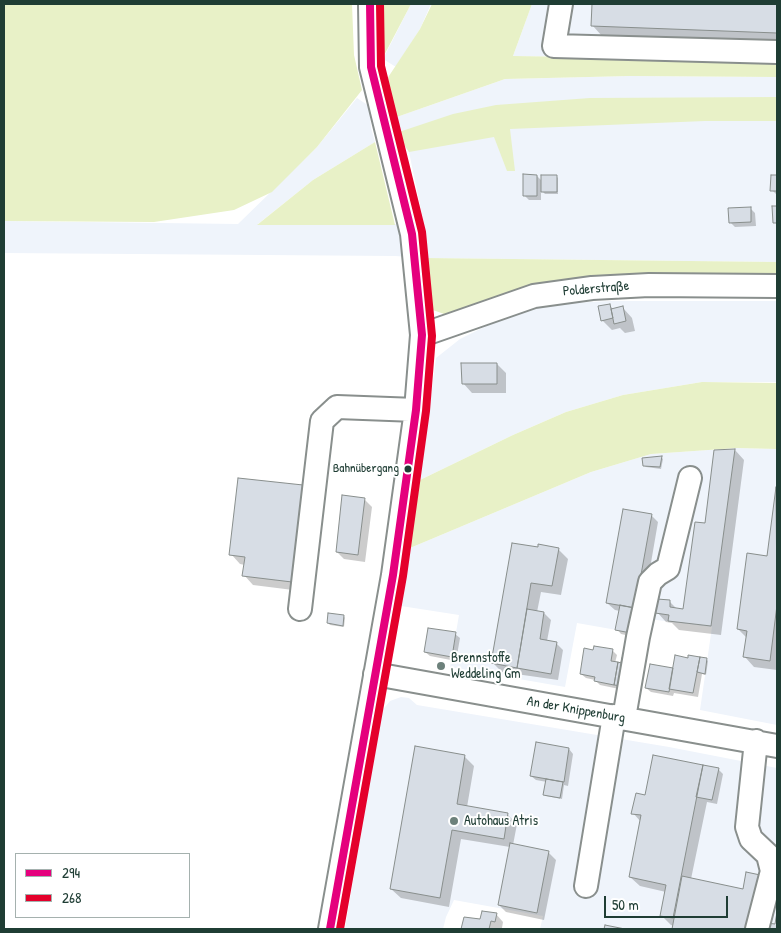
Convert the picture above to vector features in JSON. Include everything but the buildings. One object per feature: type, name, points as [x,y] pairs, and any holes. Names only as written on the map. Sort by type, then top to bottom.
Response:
[{"type":"street","points":[[330,929],[393,575],[416,410],[422,335],[412,234],[371,67],[370,4]]},
{"type":"street","points":[[561,4],[554,46],[777,52]]},
{"type":"street","name":"Polderstraße","points":[[422,335],[534,296],[582,289],[650,285],[777,286]]},
{"type":"street","points":[[300,609],[322,421],[337,407],[416,410]]},
{"type":"street","points":[[586,886],[619,717],[650,582],[668,568],[690,478]]},
{"type":"street","name":"An der Knippenburg","points":[[375,674],[767,744]]},
{"type":"street","points":[[757,929],[772,871],[773,853],[751,839],[747,827],[767,744]]},
{"type":"shaded area","points":[[411,4],[431,4],[420,29],[396,67],[383,59]]},
{"type":"shaded area","points":[[532,4],[777,4],[777,60],[513,56]]},
{"type":"shaded area","points":[[630,76],[777,77],[777,262],[424,258],[395,256],[4,253],[4,221],[238,224],[317,147],[357,98],[369,106],[371,128],[375,142],[313,180],[258,224],[424,224],[409,152],[396,133],[391,119],[505,79]]},
{"type":"shaded area","points":[[610,301],[777,301],[777,382],[702,382],[623,395],[566,412],[513,435],[420,480],[436,358],[460,339],[496,321],[551,304]]},
{"type":"shaded area","points":[[737,448],[777,449],[777,725],[700,710],[712,627],[649,619],[645,635],[577,623],[565,687],[450,667],[459,615],[401,606],[410,548],[591,472],[651,454]]},
{"type":"shaded area","points":[[401,697],[409,698],[417,705],[669,747],[777,768],[777,929],[540,929],[543,916],[454,900],[443,929],[345,929],[381,712],[390,701]]},
{"type":"green space","points":[[4,4],[352,4],[354,55],[362,90],[317,147],[272,192],[234,210],[154,222],[4,221]]},
{"type":"green space","points":[[378,4],[411,4],[378,67]]},
{"type":"green space","points":[[432,4],[532,4],[513,56],[777,60],[777,77],[630,76],[505,79],[391,119],[381,88],[420,29]]},
{"type":"green space","points":[[777,97],[777,121],[705,121],[510,129],[515,171],[507,171],[494,137],[409,152],[396,133],[453,114],[496,105],[590,98]]},
{"type":"green space","points":[[375,142],[395,225],[257,225],[313,180]]},
{"type":"green space","points":[[424,258],[777,262],[777,279],[523,288],[444,314],[433,310],[427,303]]},
{"type":"green space","points":[[702,382],[777,383],[777,449],[737,448],[651,454],[591,472],[410,548],[420,480],[513,435],[566,412],[623,395]]},
{"type":"transit line","name":"294","points":[[330,929],[393,575],[416,410],[422,335],[412,234],[371,67],[370,4]]},
{"type":"transit line","name":"268","points":[[340,929],[403,576],[426,411],[432,336],[422,232],[381,66],[380,4]]},
{"type":"place","name":"Bahnübergang","points":[[408,469]]},
{"type":"place","name":"Brennstoffe Weddeling Gm","points":[[441,666]]},
{"type":"place","name":"Autohaus Atris","points":[[454,821]]}]
